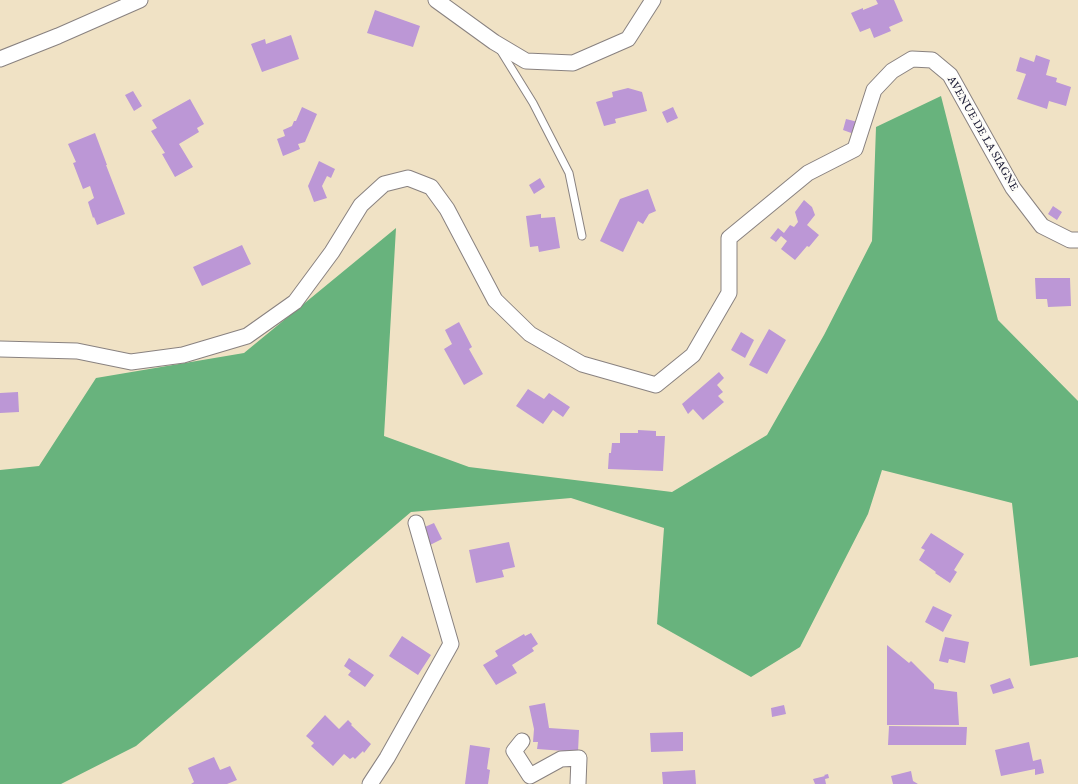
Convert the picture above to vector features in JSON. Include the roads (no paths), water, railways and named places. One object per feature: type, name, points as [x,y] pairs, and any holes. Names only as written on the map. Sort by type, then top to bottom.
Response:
[{"type":"street","points":[[0,59],[58,36],[140,0]]},
{"type":"street","points":[[436,0],[494,42],[526,61],[573,63],[628,39],[653,0]]},
{"type":"street","name":"AVENUE DE LA SIAGNE","points":[[0,349],[77,351],[131,362],[183,355],[247,336],[295,302],[332,252],[361,205],[384,184],[408,178],[431,187],[447,209],[495,300],[530,334],[582,364],[656,385],[693,356],[729,293],[729,238],[808,173],[855,149],[874,90],[892,71],[912,59],[932,60],[950,75],[1013,188],[1042,226],[1070,240],[1078,240]]},
{"type":"street","points":[[370,784],[387,758],[451,644],[416,523]]},
{"type":"street","points":[[522,741],[514,751],[530,776],[561,759],[579,758],[578,784]]},
{"type":"lane","points":[[494,42],[533,103],[569,173],[582,236]]}]
